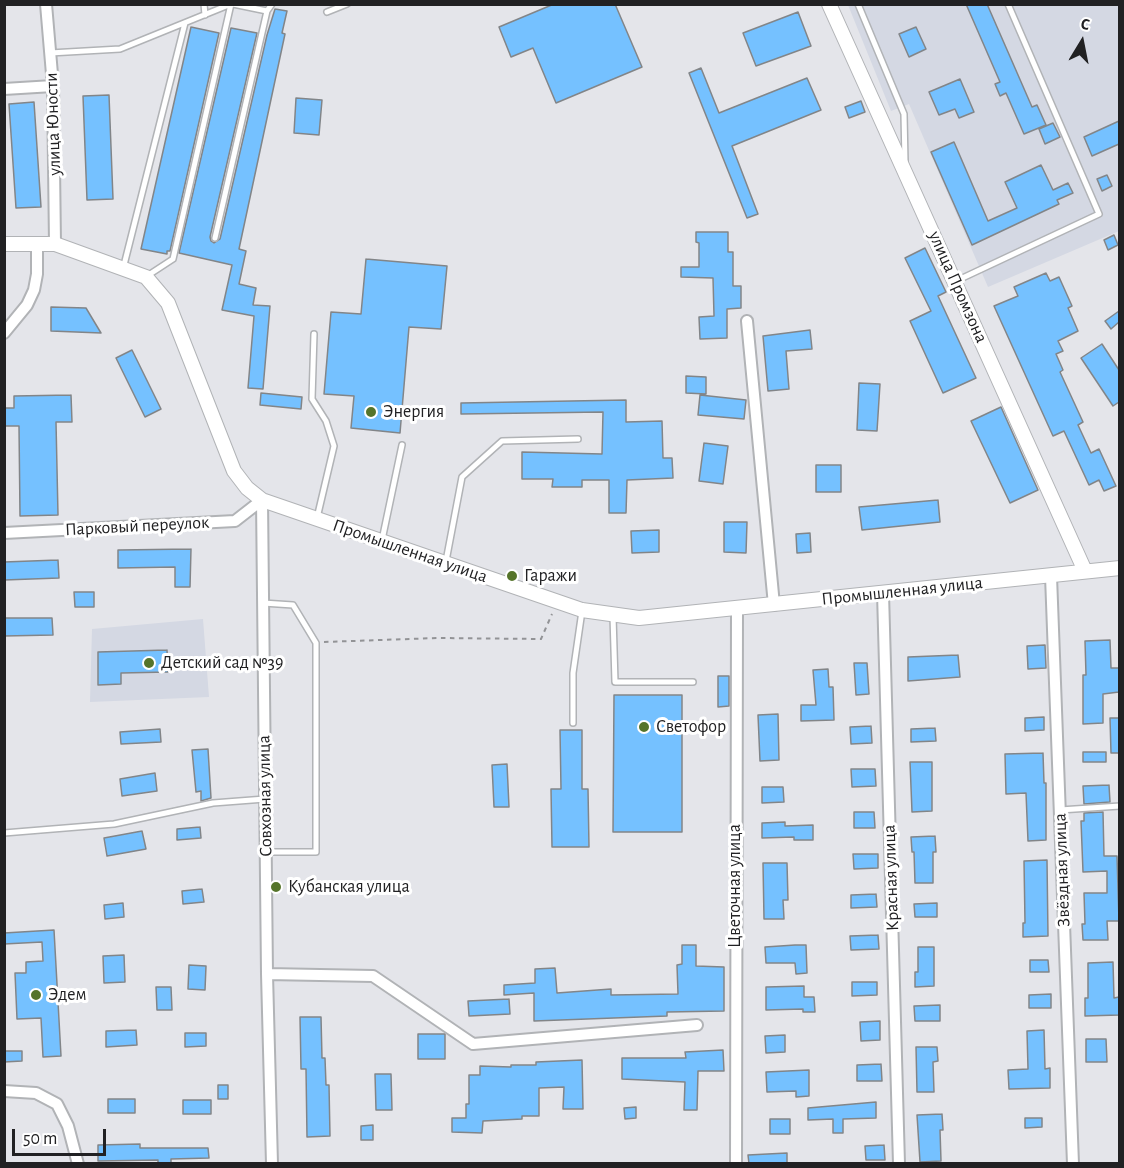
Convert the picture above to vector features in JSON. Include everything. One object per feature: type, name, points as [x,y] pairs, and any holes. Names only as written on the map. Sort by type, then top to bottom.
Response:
[{"type":"main road","name":"улица Промзона","points":[[829,4],[1085,571]]},
{"type":"main road","points":[[4,244],[56,244],[146,277]]},
{"type":"main road","name":"Промышленная улица","points":[[146,277],[168,303],[234,471],[247,488],[262,500],[582,610],[639,618],[1119,568]]},
{"type":"street","name":"улица Юности","points":[[46,4],[52,86],[56,244]]},
{"type":"street","points":[[4,89],[52,86]]},
{"type":"street","points":[[4,333],[27,305],[34,290],[37,274],[36,244]]},
{"type":"street","points":[[747,321],[774,605]]},
{"type":"street","name":"Парковый переулок","points":[[4,533],[235,521],[262,500]]},
{"type":"street","name":"Совхозная улица","points":[[262,500],[267,974],[272,1164]]},
{"type":"street","name":"Звёздная улица","points":[[1051,576],[1073,1164]]},
{"type":"street","name":"Красная улица","points":[[883,593],[899,1164]]},
{"type":"street","name":"Цветочная улица","points":[[736,1164],[737,609]]},
{"type":"street","points":[[267,974],[373,976],[473,1044],[697,1025]]},
{"type":"street","points":[[4,1091],[36,1093],[57,1104],[68,1126],[78,1164]]},
{"type":"lane","points":[[204,4],[205,15]]},
{"type":"lane","points":[[50,53],[120,49],[232,4],[267,11]]},
{"type":"lane","points":[[146,277],[173,260],[232,4]]},
{"type":"lane","points":[[214,238],[267,11],[272,4]]},
{"type":"lane","points":[[327,12],[347,4]]},
{"type":"lane","points":[[858,4],[904,114],[905,170]]},
{"type":"lane","points":[[956,281],[1099,214],[1008,4]]},
{"type":"lane","points":[[123,269],[185,23]]},
{"type":"lane","points":[[314,334],[312,399],[326,421],[334,446],[317,519]]},
{"type":"lane","points":[[446,563],[462,477],[502,441],[578,439]]},
{"type":"lane","points":[[382,541],[402,445]]},
{"type":"lane","points":[[263,603],[293,605],[316,643],[316,852],[266,852]]},
{"type":"lane","points":[[573,723],[573,673],[582,610]]},
{"type":"lane","points":[[613,615],[615,682],[693,682]]},
{"type":"lane","points":[[4,833],[114,824],[213,803],[265,799]]},
{"type":"lane","points":[[1060,810],[1119,806]]},
{"type":"path","points":[[316,643],[437,638],[542,639],[557,602]]},
{"type":"shaded area","points":[[848,5],[1119,5],[1119,231],[988,287],[909,104],[891,111]]},
{"type":"shaded area","name":"Детский сад №39","points":[[203,619],[209,697],[90,702],[92,629]]},
{"type":"building","points":[[554,4],[615,4],[642,67],[556,103],[533,48],[511,57],[499,27]]},
{"type":"building","points":[[966,4],[987,4],[1032,107],[1037,105],[1046,125],[1024,134],[1006,93],[1000,96],[995,84],[1000,82]]},
{"type":"building","points":[[275,9],[287,11],[282,33],[285,34],[239,249],[246,251],[239,284],[256,288],[253,305],[270,306],[263,389],[248,388],[254,316],[222,310],[232,265],[179,253],[231,28],[257,33],[210,237],[214,243],[220,239]]},
{"type":"building","points":[[798,12],[811,46],[756,66],[743,33]]},
{"type":"building","points":[[191,27],[219,33],[170,251],[167,251],[167,254],[141,249]]},
{"type":"building","points":[[916,27],[926,49],[909,57],[899,34]]},
{"type":"building","points":[[701,68],[719,113],[807,78],[821,110],[732,146],[758,214],[747,218],[689,73]]},
{"type":"building","points":[[960,79],[974,112],[959,118],[955,109],[939,115],[929,92]]},
{"type":"building","points":[[109,95],[113,199],[87,200],[83,96]]},
{"type":"building","points":[[296,98],[322,100],[319,135],[294,133]]},
{"type":"building","points":[[861,101],[865,112],[849,118],[845,107]]},
{"type":"building","points":[[34,102],[41,207],[16,208],[9,104]]},
{"type":"building","points":[[1119,121],[1119,144],[1092,156],[1084,137]]},
{"type":"building","points":[[1053,123],[1060,137],[1045,144],[1039,129]]},
{"type":"building","points":[[954,142],[988,221],[1017,208],[1005,182],[1041,165],[1053,190],[1068,183],[1073,193],[1057,200],[1059,204],[972,245],[931,152]]},
{"type":"building","points":[[1107,175],[1112,186],[1102,191],[1097,179]]},
{"type":"building","points":[[696,232],[728,232],[728,252],[733,252],[733,286],[741,286],[741,308],[727,309],[727,338],[700,339],[699,317],[714,316],[713,278],[681,277],[681,267],[699,267],[699,243],[696,242]]},
{"type":"building","points":[[1114,235],[1118,245],[1108,250],[1104,240]]},
{"type":"building","points":[[925,248],[946,292],[938,296],[976,378],[943,393],[910,321],[931,311],[905,258]]},
{"type":"building","points":[[366,259],[447,266],[441,329],[409,327],[400,433],[351,428],[354,396],[324,394],[331,312],[361,314]]},
{"type":"building","points":[[1046,273],[1050,281],[1059,277],[1072,306],[1068,308],[1078,331],[1058,341],[1063,351],[1056,354],[1063,370],[1060,372],[1083,422],[1078,425],[1091,453],[1099,449],[1116,486],[1104,491],[1099,480],[1089,485],[1064,431],[1053,436],[994,306],[1018,296],[1014,287]]},
{"type":"building","points":[[51,307],[86,308],[101,333],[51,331]]},
{"type":"building","points":[[1119,311],[1119,322],[1111,329],[1105,321]]},
{"type":"building","points":[[810,330],[812,349],[786,351],[789,389],[768,391],[763,336]]},
{"type":"building","points":[[1102,344],[1119,370],[1119,402],[1113,406],[1081,358]]},
{"type":"building","points":[[132,350],[161,409],[145,417],[116,358]]},
{"type":"building","points":[[686,376],[706,377],[706,394],[686,393]]},
{"type":"building","points":[[859,383],[880,384],[877,431],[857,430]]},
{"type":"building","points":[[261,393],[302,397],[301,409],[260,405]]},
{"type":"building","points":[[71,395],[72,422],[56,422],[58,515],[20,516],[19,426],[4,426],[4,408],[14,408],[14,396]]},
{"type":"building","points":[[700,395],[746,400],[744,419],[698,415]]},
{"type":"building","points":[[626,400],[626,422],[662,421],[663,458],[672,458],[673,478],[627,480],[626,513],[609,513],[609,480],[582,480],[582,487],[552,487],[553,479],[522,479],[522,452],[602,454],[603,412],[461,414],[461,403]]},
{"type":"building","points":[[1001,407],[1038,490],[1010,503],[971,421]]},
{"type":"building","points":[[704,443],[728,446],[723,484],[699,481]]},
{"type":"building","points":[[816,465],[841,465],[841,492],[816,492]]},
{"type":"building","points":[[938,500],[940,522],[862,530],[859,507]]},
{"type":"building","points":[[724,522],[747,522],[746,553],[724,552]]},
{"type":"building","points":[[659,530],[659,552],[632,553],[631,531]]},
{"type":"building","points":[[810,533],[811,552],[797,553],[796,534]]},
{"type":"building","points":[[191,549],[190,587],[175,587],[175,567],[118,568],[118,550]]},
{"type":"building","points":[[58,560],[59,578],[4,580],[4,562]]},
{"type":"building","points":[[74,592],[94,592],[94,607],[75,607]]},
{"type":"building","points":[[4,618],[52,618],[53,635],[4,636]]},
{"type":"building","points":[[1110,640],[1111,668],[1119,668],[1119,692],[1103,694],[1103,723],[1083,724],[1083,675],[1086,675],[1085,641]]},
{"type":"building","points":[[1045,645],[1046,668],[1028,669],[1027,646]]},
{"type":"building","points":[[167,650],[168,672],[121,673],[121,684],[98,685],[98,652]]},
{"type":"building","points":[[958,655],[960,677],[908,681],[908,657]]},
{"type":"building","points":[[854,663],[867,663],[869,694],[856,695]]},
{"type":"building","points":[[828,669],[829,687],[833,687],[834,720],[801,721],[801,705],[816,705],[813,670]]},
{"type":"building","points":[[718,676],[729,676],[729,706],[718,707]]},
{"type":"building","points":[[614,695],[682,695],[682,832],[613,832]]},
{"type":"building","points":[[778,714],[779,760],[760,761],[758,715]]},
{"type":"building","points":[[1044,717],[1044,730],[1025,731],[1025,718]]},
{"type":"building","points":[[1110,718],[1119,718],[1119,753],[1111,753]]},
{"type":"building","points":[[871,726],[872,743],[851,744],[850,727]]},
{"type":"building","points":[[935,728],[936,741],[911,742],[911,729]]},
{"type":"building","points":[[160,729],[161,742],[121,744],[120,732]]},
{"type":"building","points":[[560,730],[582,730],[582,789],[588,789],[589,847],[552,847],[551,789],[561,789]]},
{"type":"building","points":[[208,749],[211,798],[201,801],[201,791],[196,792],[192,750]]},
{"type":"building","points":[[1083,752],[1106,752],[1106,762],[1083,762]]},
{"type":"building","points":[[1043,753],[1044,783],[1046,783],[1046,840],[1028,841],[1026,793],[1006,794],[1005,754]]},
{"type":"building","points":[[910,762],[932,762],[932,811],[912,812]]},
{"type":"building","points":[[507,764],[509,807],[494,807],[492,765]]},
{"type":"building","points":[[851,769],[875,769],[876,786],[852,787]]},
{"type":"building","points":[[155,773],[157,791],[122,796],[120,779]]},
{"type":"building","points":[[1109,785],[1110,802],[1084,804],[1083,786]]},
{"type":"building","points":[[762,787],[783,787],[784,802],[762,803]]},
{"type":"building","points":[[854,812],[874,812],[875,828],[854,828]]},
{"type":"building","points":[[1103,812],[1104,856],[1117,856],[1119,921],[1107,921],[1108,940],[1083,940],[1084,893],[1107,893],[1107,871],[1083,872],[1081,821],[1084,821],[1084,813]]},
{"type":"building","points":[[785,822],[785,826],[813,825],[813,840],[794,840],[794,837],[762,838],[762,823]]},
{"type":"building","points":[[200,827],[201,838],[177,840],[177,829]]},
{"type":"building","points":[[142,831],[146,849],[107,856],[104,838]]},
{"type":"building","points":[[935,836],[933,883],[915,883],[911,837]]},
{"type":"building","points":[[853,854],[878,854],[878,868],[854,869]]},
{"type":"building","points":[[1047,860],[1048,936],[1023,937],[1023,923],[1025,923],[1024,861]]},
{"type":"building","points":[[763,863],[787,863],[788,900],[783,900],[784,919],[764,919]]},
{"type":"building","points":[[202,889],[204,902],[183,904],[182,891]]},
{"type":"building","points":[[876,894],[877,907],[851,908],[851,895]]},
{"type":"building","points":[[123,903],[124,917],[105,919],[104,905]]},
{"type":"building","points":[[937,903],[937,917],[915,917],[914,904]]},
{"type":"building","name":"Эдем","points":[[54,930],[61,1056],[43,1057],[41,1018],[17,1019],[15,973],[26,973],[26,962],[43,961],[42,942],[4,944],[4,933]]},
{"type":"building","points":[[878,935],[879,949],[851,950],[850,936]]},
{"type":"building","points":[[682,945],[696,945],[696,966],[724,967],[724,1011],[667,1012],[667,1016],[534,1021],[534,993],[504,995],[504,985],[535,983],[535,969],[555,968],[557,993],[611,989],[611,995],[678,994],[677,965],[682,964]]},
{"type":"building","points":[[806,945],[807,973],[796,974],[795,963],[766,963],[765,947]]},
{"type":"building","points":[[918,947],[934,947],[934,986],[915,987],[915,972],[918,972]]},
{"type":"building","points":[[124,955],[125,982],[104,983],[103,956]]},
{"type":"building","points":[[1030,960],[1048,960],[1049,972],[1030,972]]},
{"type":"building","points":[[1113,962],[1114,998],[1119,997],[1119,1015],[1085,1016],[1085,998],[1088,998],[1088,963]]},
{"type":"building","points":[[189,965],[206,966],[205,990],[188,989]]},
{"type":"building","points":[[852,982],[877,982],[877,995],[852,996]]},
{"type":"building","points":[[804,986],[804,997],[814,997],[815,1012],[803,1012],[803,1009],[766,1010],[766,987]]},
{"type":"building","points":[[156,987],[171,987],[172,1010],[157,1010]]},
{"type":"building","points":[[1051,994],[1051,1008],[1029,1008],[1029,995]]},
{"type":"building","points":[[509,999],[510,1014],[469,1016],[468,1001]]},
{"type":"building","points":[[940,1005],[940,1021],[915,1021],[914,1006]]},
{"type":"building","points":[[300,1017],[321,1017],[322,1058],[325,1058],[326,1085],[329,1085],[330,1136],[307,1137],[306,1069],[301,1069]]},
{"type":"building","points":[[880,1021],[880,1040],[861,1041],[860,1022]]},
{"type":"building","points":[[136,1030],[137,1045],[106,1047],[106,1031]]},
{"type":"building","points":[[1044,1030],[1045,1069],[1050,1068],[1050,1088],[1009,1089],[1008,1070],[1028,1069],[1027,1031]]},
{"type":"building","points":[[185,1033],[206,1033],[206,1046],[185,1047]]},
{"type":"building","points":[[418,1034],[445,1034],[445,1059],[418,1059]]},
{"type":"building","points":[[785,1035],[785,1052],[766,1053],[765,1036]]},
{"type":"building","points":[[1086,1039],[1106,1039],[1107,1062],[1086,1062]]},
{"type":"building","points":[[916,1047],[937,1047],[938,1061],[933,1062],[934,1092],[917,1092]]},
{"type":"building","points":[[723,1050],[724,1071],[698,1071],[697,1110],[684,1110],[685,1082],[622,1079],[622,1058],[686,1058],[685,1052]]},
{"type":"building","points":[[4,1051],[22,1051],[22,1061],[4,1062]]},
{"type":"building","points":[[582,1060],[583,1109],[563,1109],[564,1087],[539,1088],[539,1116],[483,1121],[482,1133],[452,1132],[452,1118],[466,1118],[466,1104],[469,1104],[469,1075],[480,1075],[480,1066],[511,1067],[511,1065],[536,1065],[536,1062]]},
{"type":"building","points":[[881,1064],[882,1081],[857,1081],[857,1065]]},
{"type":"building","points":[[809,1070],[809,1096],[796,1097],[796,1091],[767,1092],[766,1072]]},
{"type":"building","points":[[375,1074],[391,1074],[392,1110],[376,1110]]},
{"type":"building","points":[[218,1085],[228,1085],[228,1099],[218,1099]]},
{"type":"building","points":[[108,1099],[135,1099],[135,1113],[108,1113]]},
{"type":"building","points":[[183,1100],[211,1100],[211,1114],[183,1114]]},
{"type":"building","points":[[876,1102],[876,1118],[843,1119],[843,1133],[833,1133],[833,1119],[808,1120],[808,1108]]},
{"type":"building","points":[[636,1107],[636,1118],[625,1119],[624,1108]]},
{"type":"building","points":[[942,1114],[941,1161],[920,1162],[917,1115]]},
{"type":"building","points":[[1025,1118],[1042,1118],[1042,1127],[1025,1128]]},
{"type":"building","points":[[770,1119],[790,1119],[790,1134],[770,1134]]},
{"type":"building","points":[[373,1125],[373,1140],[361,1140],[361,1126]]},
{"type":"building","points":[[140,1144],[140,1148],[208,1148],[209,1158],[171,1159],[171,1164],[158,1164],[158,1160],[98,1161],[98,1145]]},
{"type":"building","points":[[884,1145],[885,1160],[866,1160],[865,1146]]},
{"type":"building","points":[[787,1153],[787,1164],[749,1164],[748,1155]]},
{"type":"place","name":"Энергия","points":[[371,412]]},
{"type":"place","name":"Гаражи","points":[[512,576]]},
{"type":"place","name":"Детский сад №39","points":[[149,663]]},
{"type":"place","name":"Светофор","points":[[644,727]]},
{"type":"place","name":"Кубанская улица","points":[[276,887]]},
{"type":"place","name":"Эдем","points":[[36,995]]}]
